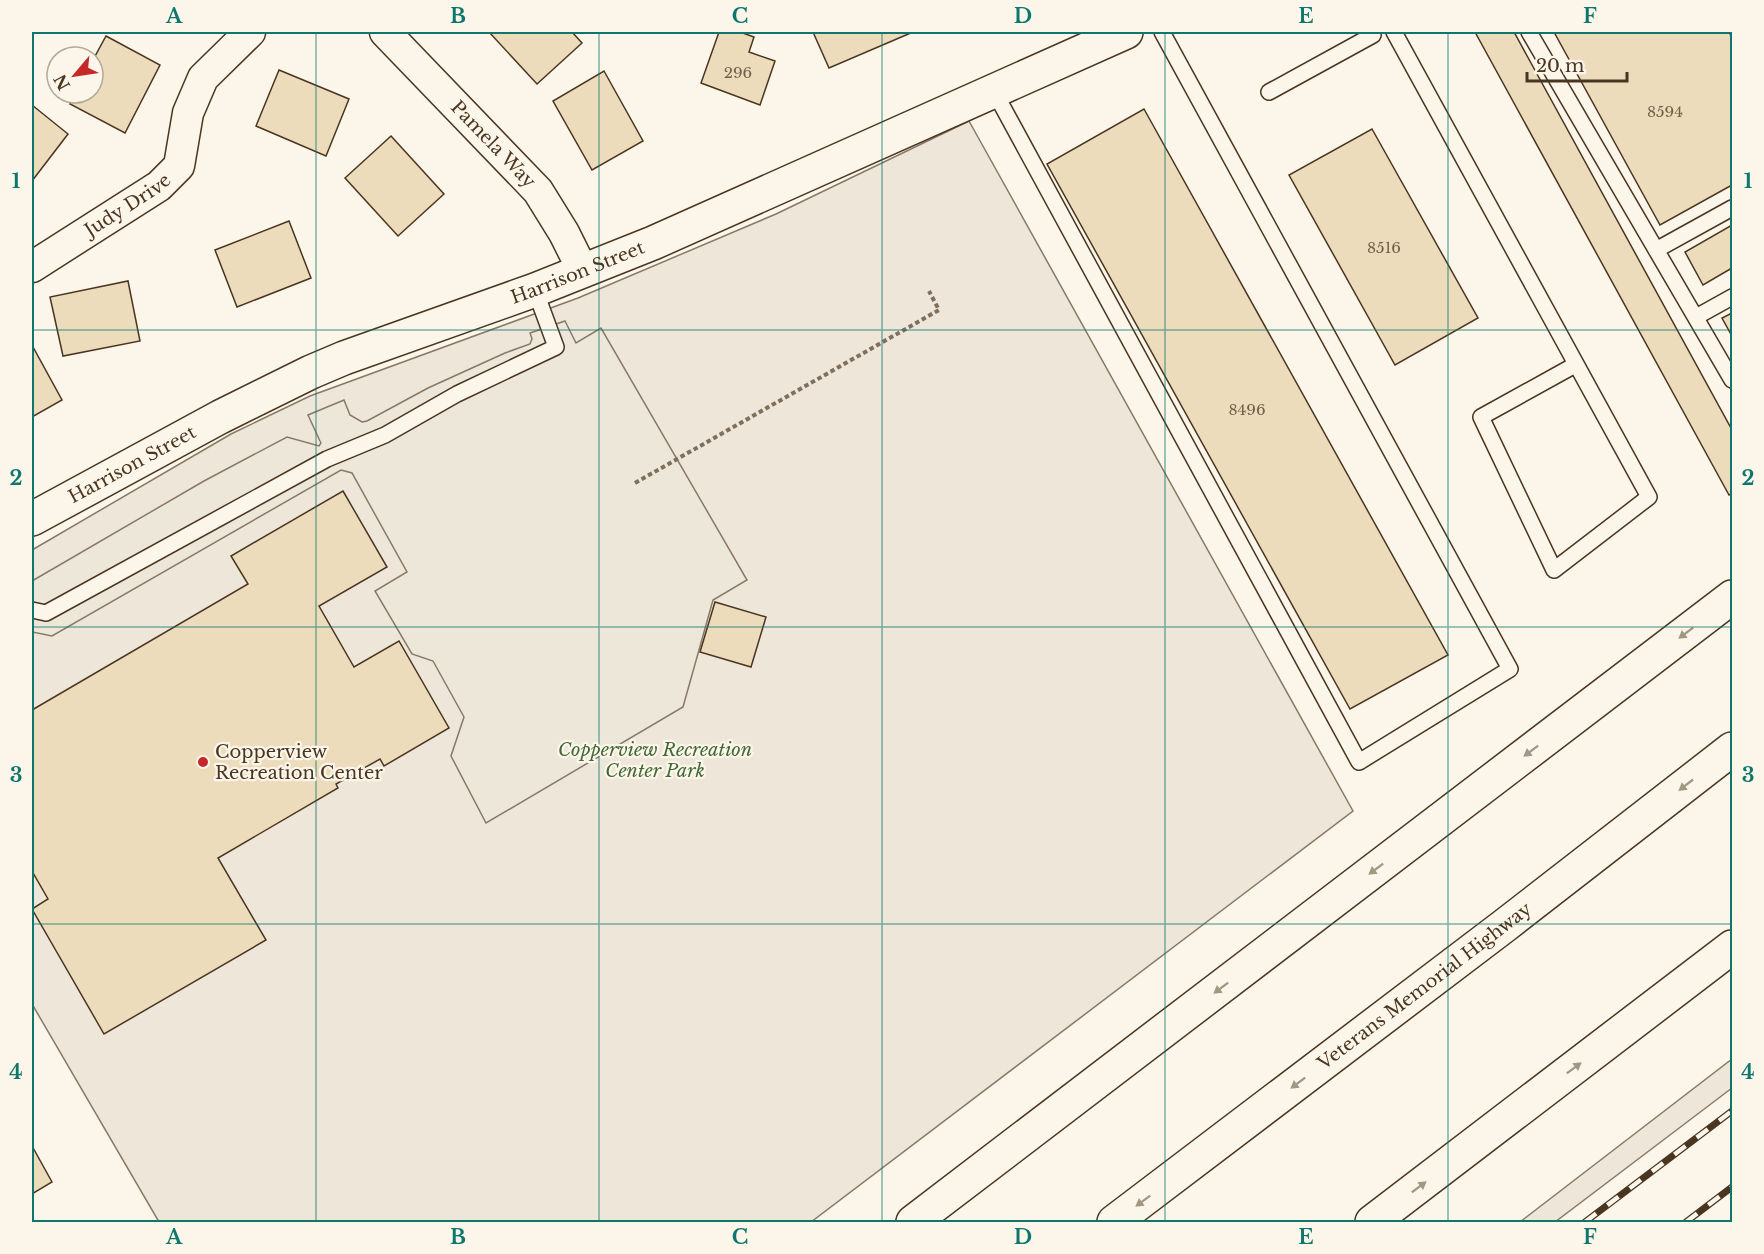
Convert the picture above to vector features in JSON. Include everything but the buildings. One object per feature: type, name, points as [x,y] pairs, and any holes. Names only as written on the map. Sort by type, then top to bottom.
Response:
[{"type":"main road","name":"Harrison Street","points":[[32,519],[220,417],[311,372],[344,358],[535,290],[653,243],[1126,32]]},
{"type":"main road","points":[[913,1222],[1732,597]]},
{"type":"main road","name":"Veterans Memorial Highway","points":[[1114,1222],[1504,926],[1732,749]]},
{"type":"main road","points":[[1372,1222],[1732,947]]},
{"type":"street","name":"Judy Drive","points":[[32,267],[159,186],[179,166],[188,113],[203,78],[250,32]]},
{"type":"street","name":"Pamela Way","points":[[385,32],[538,191],[564,233],[583,271]]},
{"type":"lane","points":[[994,91],[1359,762],[1510,669],[1161,32]]},
{"type":"lane","points":[[1394,32],[1649,497],[1554,570],[1481,417],[1575,365]]},
{"type":"lane","points":[[1529,32],[1732,380]]},
{"type":"lane","points":[[1269,92],[1374,33]]},
{"type":"lane","points":[[1656,250],[1732,208]]},
{"type":"lane","points":[[32,610],[46,613],[327,459],[384,435],[457,394],[556,347],[535,290]]},
{"type":"lane","points":[[1696,317],[1732,297]]},
{"type":"path","points":[[635,483],[939,310],[929,291]]},
{"type":"green space","name":"Copperview Recreation Center Park","points":[[969,121],[1353,811],[811,1222],[159,1222],[32,1004],[32,550],[231,434],[310,396],[578,298],[776,214]]},
{"type":"green space","points":[[1732,1059],[1732,1088],[1555,1222],[1520,1222]]},
{"type":"shaded area","points":[[565,321],[576,343],[601,328],[747,580],[713,600],[683,707],[486,823],[451,756],[464,717],[433,661],[412,654],[375,591],[407,572],[352,473],[341,470],[52,636],[32,632],[32,581],[204,481],[287,437],[319,446],[321,443],[308,415],[344,400],[350,415],[362,422],[367,421],[428,388],[530,344],[532,339],[530,333]]},
{"type":"railway","points":[[1585,1222],[1732,1111]]},
{"type":"railway","points":[[1686,1222],[1732,1187]]},
{"type":"place","name":"Copperview Recreation Center","points":[[203,762]]}]
